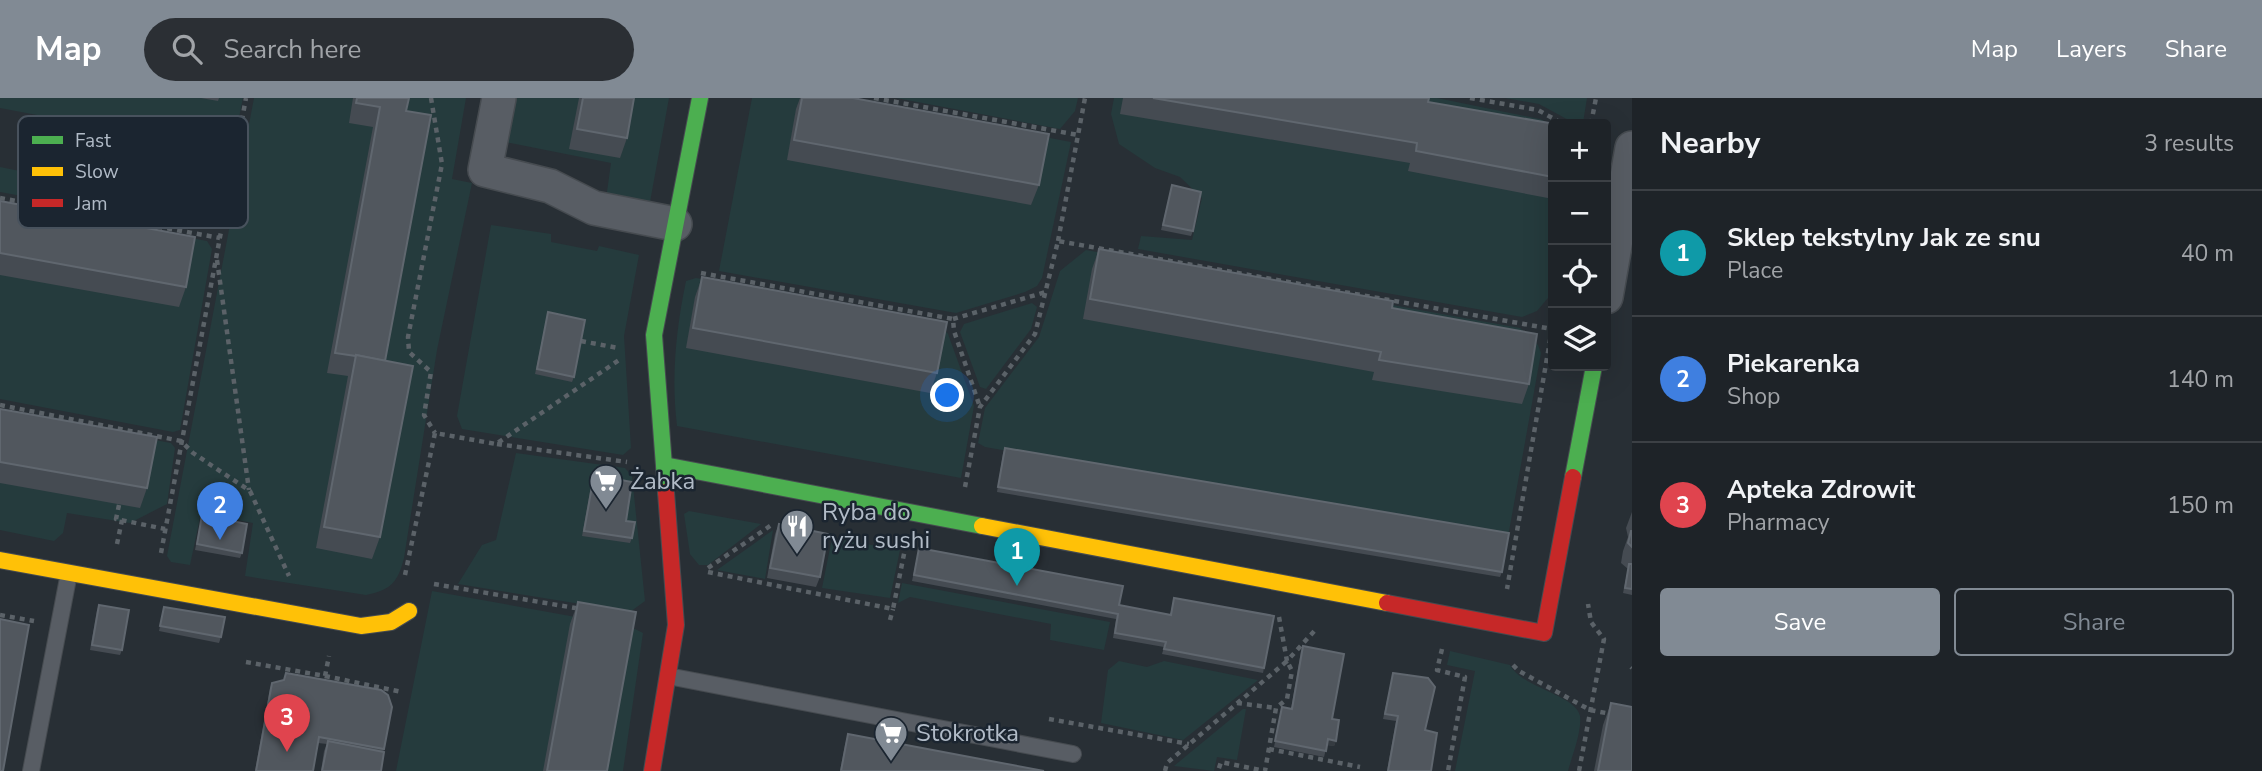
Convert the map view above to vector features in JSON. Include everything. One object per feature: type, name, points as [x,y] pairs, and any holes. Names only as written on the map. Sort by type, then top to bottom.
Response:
[{"type":"street","points":[[499,98],[485,170],[550,186],[594,208],[675,224]]},
{"type":"street","points":[[652,771],[676,625],[654,335],[700,98]]},
{"type":"street","points":[[1611,268],[1632,148]]},
{"type":"street","points":[[664,465],[1544,633],[1593,371]]},
{"type":"street","points":[[0,561],[361,626],[391,622],[410,611]]},
{"type":"lane","points":[[31,768],[69,573]]},
{"type":"lane","points":[[668,677],[1073,754]]},
{"type":"path","points":[[243,116],[246,98]]},
{"type":"path","points":[[403,580],[435,433],[424,415],[431,372],[409,352],[408,337],[442,164],[431,98]]},
{"type":"path","points":[[874,98],[1078,135]]},
{"type":"path","points":[[958,521],[980,407],[1035,334],[1058,241],[1085,98]]},
{"type":"path","points":[[1471,98],[1538,110],[1554,119]]},
{"type":"path","points":[[1592,119],[1596,98]]},
{"type":"path","points":[[0,198],[18,201]]},
{"type":"path","points":[[165,228],[220,238]]},
{"type":"path","points":[[155,588],[222,228]]},
{"type":"path","points":[[1058,241],[1548,328]]},
{"type":"path","points":[[216,257],[250,491],[290,579]]},
{"type":"path","points":[[668,267],[953,319],[1046,292]]},
{"type":"path","points":[[953,319],[954,331],[980,407]]},
{"type":"path","points":[[496,443],[631,351],[581,341]]},
{"type":"path","points":[[1501,624],[1548,352]]},
{"type":"path","points":[[0,405],[181,441],[193,453],[250,491]]},
{"type":"path","points":[[435,433],[641,463]]},
{"type":"path","points":[[119,505],[116,519],[165,529]]},
{"type":"path","points":[[115,556],[122,520]]},
{"type":"path","points":[[777,522],[704,571],[893,609]]},
{"type":"path","points":[[890,620],[905,545]]},
{"type":"path","points":[[423,582],[585,610]]},
{"type":"path","points":[[1579,771],[1604,639],[1591,622],[1586,598]]},
{"type":"path","points":[[1218,771],[1221,762],[1265,771],[1276,708],[1287,699],[1292,671],[1287,661],[1278,614]]},
{"type":"path","points":[[0,615],[57,626]]},
{"type":"path","points":[[1165,771],[1167,763],[1287,661],[1323,622]]},
{"type":"path","points":[[1443,644],[1437,670],[1465,677],[1448,771]]},
{"type":"path","points":[[325,676],[402,692]]},
{"type":"path","points":[[1237,703],[1276,708]]},
{"type":"path","points":[[1049,719],[1189,744]]},
{"type":"path","points":[[1269,749],[1360,767]]},
{"type":"green space","points":[[0,98],[243,98],[239,116],[42,116],[0,108]]},
{"type":"green space","points":[[254,98],[466,98],[452,179],[472,183],[437,350],[404,558],[392,584],[366,595],[245,576],[253,523],[201,513],[190,565],[171,562],[167,556],[229,228],[248,228],[248,130]]},
{"type":"green space","points":[[516,98],[669,98],[650,202],[606,199],[611,163],[500,141],[512,118]]},
{"type":"green space","points":[[752,98],[838,98],[1071,142],[1042,278],[1037,286],[956,313],[719,271]]},
{"type":"green space","points":[[896,98],[1078,98],[1075,111],[1060,129]]},
{"type":"green space","points":[[1114,98],[1437,98],[1540,119],[1548,123],[1548,298],[1537,311],[1522,317],[1138,249],[1141,236],[1192,240],[1202,198],[1180,177],[1155,168],[1119,144],[1111,114]]},
{"type":"green space","points":[[1505,98],[1587,98],[1584,119],[1567,119],[1539,104]]},
{"type":"green space","points":[[0,167],[18,171],[18,195],[0,192]]},
{"type":"green space","points":[[0,202],[18,205],[18,228],[138,228],[207,241],[212,249],[180,430],[173,432],[0,399]]},
{"type":"green space","points":[[491,225],[551,234],[551,242],[597,251],[599,246],[639,255],[624,336],[631,448],[623,455],[462,429],[457,416]]},
{"type":"green space","points":[[1086,250],[1520,328],[1538,345],[1541,353],[1508,537],[985,447],[978,443],[985,408],[1039,337],[1060,271]]},
{"type":"green space","points":[[696,278],[940,324],[948,334],[974,406],[961,478],[677,426],[674,389],[677,335],[686,281]]},
{"type":"green space","points":[[1032,303],[1037,307],[1031,329],[986,389],[980,387],[960,332],[964,324]]},
{"type":"green space","points":[[0,411],[171,443],[175,448],[167,504],[130,523],[67,513],[63,533],[54,541],[0,530]]},
{"type":"green space","points":[[516,453],[625,468],[632,476],[645,601],[630,612],[458,584],[482,545],[496,540]]},
{"type":"green space","points":[[689,511],[761,524],[708,565],[699,565],[690,554],[684,514]]},
{"type":"green space","points":[[773,530],[765,579],[717,570]]},
{"type":"green space","points":[[832,538],[900,550],[890,598],[822,588]]},
{"type":"green space","points":[[902,583],[1110,622],[1104,650],[1050,640],[1051,624],[910,597],[898,603]]},
{"type":"green space","points":[[432,591],[631,627],[643,633],[623,771],[396,771]]},
{"type":"green space","points":[[1450,651],[1510,665],[1525,680],[1569,702],[1576,709],[1580,716],[1580,729],[1568,771],[1455,771],[1475,671],[1447,665]]},
{"type":"green space","points":[[1119,661],[1147,667],[1164,661],[1258,680],[1183,740],[1101,723],[1108,670]]},
{"type":"green space","points":[[1246,709],[1237,760],[1217,757],[1214,771],[1174,766]]},
{"type":"building","points":[[357,98],[409,98],[406,111],[431,115],[385,361],[335,353],[380,107],[356,103]]},
{"type":"building","points":[[583,98],[634,98],[627,138],[577,129]]},
{"type":"building","points":[[802,98],[853,98],[1049,134],[1039,185],[794,140]]},
{"type":"building","points":[[1153,98],[1429,98],[1428,102],[1548,123],[1548,176],[1416,151],[1417,143]]},
{"type":"building","points":[[1172,185],[1201,192],[1193,231],[1163,225]]},
{"type":"building","points":[[0,201],[18,204],[18,228],[146,228],[195,237],[186,287],[0,253]]},
{"type":"building","points":[[1099,249],[1393,301],[1392,308],[1537,334],[1529,384],[1379,360],[1381,352],[1090,299]]},
{"type":"building","points":[[702,277],[947,322],[937,373],[693,328]]},
{"type":"building","points":[[548,312],[585,320],[574,377],[537,369]]},
{"type":"building","points":[[356,355],[413,366],[380,537],[324,527]]},
{"type":"building","points":[[0,409],[157,437],[147,488],[0,462]]},
{"type":"building","points":[[1005,448],[1509,533],[1502,572],[998,487]]},
{"type":"building","name":"Żabka","points":[[594,475],[632,482],[626,521],[635,522],[632,538],[584,531]]},
{"type":"building","points":[[202,515],[247,524],[242,553],[197,544]]},
{"type":"building","points":[[779,524],[828,534],[820,577],[770,568]]},
{"type":"building","points":[[1632,531],[1632,547],[1628,543]]},
{"type":"building","points":[[919,548],[1123,586],[1119,605],[1171,615],[1174,598],[1274,616],[1264,668],[1164,649],[1166,642],[1115,633],[1118,614],[914,575]]},
{"type":"building","points":[[1629,564],[1632,564],[1632,589],[1625,588]]},
{"type":"building","points":[[578,602],[636,612],[607,771],[547,771]]},
{"type":"building","points":[[99,605],[129,610],[122,650],[92,645]]},
{"type":"building","points":[[164,607],[225,617],[221,637],[160,626]]},
{"type":"building","points":[[0,619],[29,625],[3,771],[0,771]]},
{"type":"building","points":[[1303,646],[1344,654],[1332,719],[1339,720],[1336,741],[1328,739],[1326,751],[1275,741],[1282,707],[1292,709]]},
{"type":"building","points":[[286,673],[381,690],[388,695],[392,707],[384,749],[319,737],[313,771],[256,771],[272,683],[284,680]]},
{"type":"building","points":[[1393,673],[1428,678],[1435,687],[1425,730],[1437,733],[1431,771],[1388,771],[1398,716],[1385,714]]},
{"type":"building","points":[[1611,703],[1632,707],[1632,771],[1598,771]]},
{"type":"building","points":[[848,734],[1044,771],[841,771]]},
{"type":"building","points":[[328,741],[384,752],[381,771],[322,771]]},
{"type":"traffic: fast","points":[[666,492],[654,335],[700,98]]},
{"type":"traffic: fast","points":[[1573,477],[1593,371]]},
{"type":"traffic: fast","points":[[664,465],[982,526]]},
{"type":"traffic: slow","points":[[982,526],[1387,603]]},
{"type":"traffic: slow","points":[[0,560],[361,626],[391,622],[409,611]]},
{"type":"traffic: jam","points":[[1387,603],[1544,633],[1573,477]]},
{"type":"traffic: jam","points":[[652,771],[676,625],[666,492]]},
{"type":"place","name":"Żabka","points":[[606,511]]},
{"type":"place","name":"Piekarenka","points":[[220,540]]},
{"type":"place","name":"Ryba do ryżu sushi","points":[[797,556]]},
{"type":"place","name":"Sklep tekstylny Jak ze snu","points":[[1017,586]]},
{"type":"place","name":"Apteka Zdrowit","points":[[287,752]]},
{"type":"place","name":"Stokrotka","points":[[891,763]]}]
